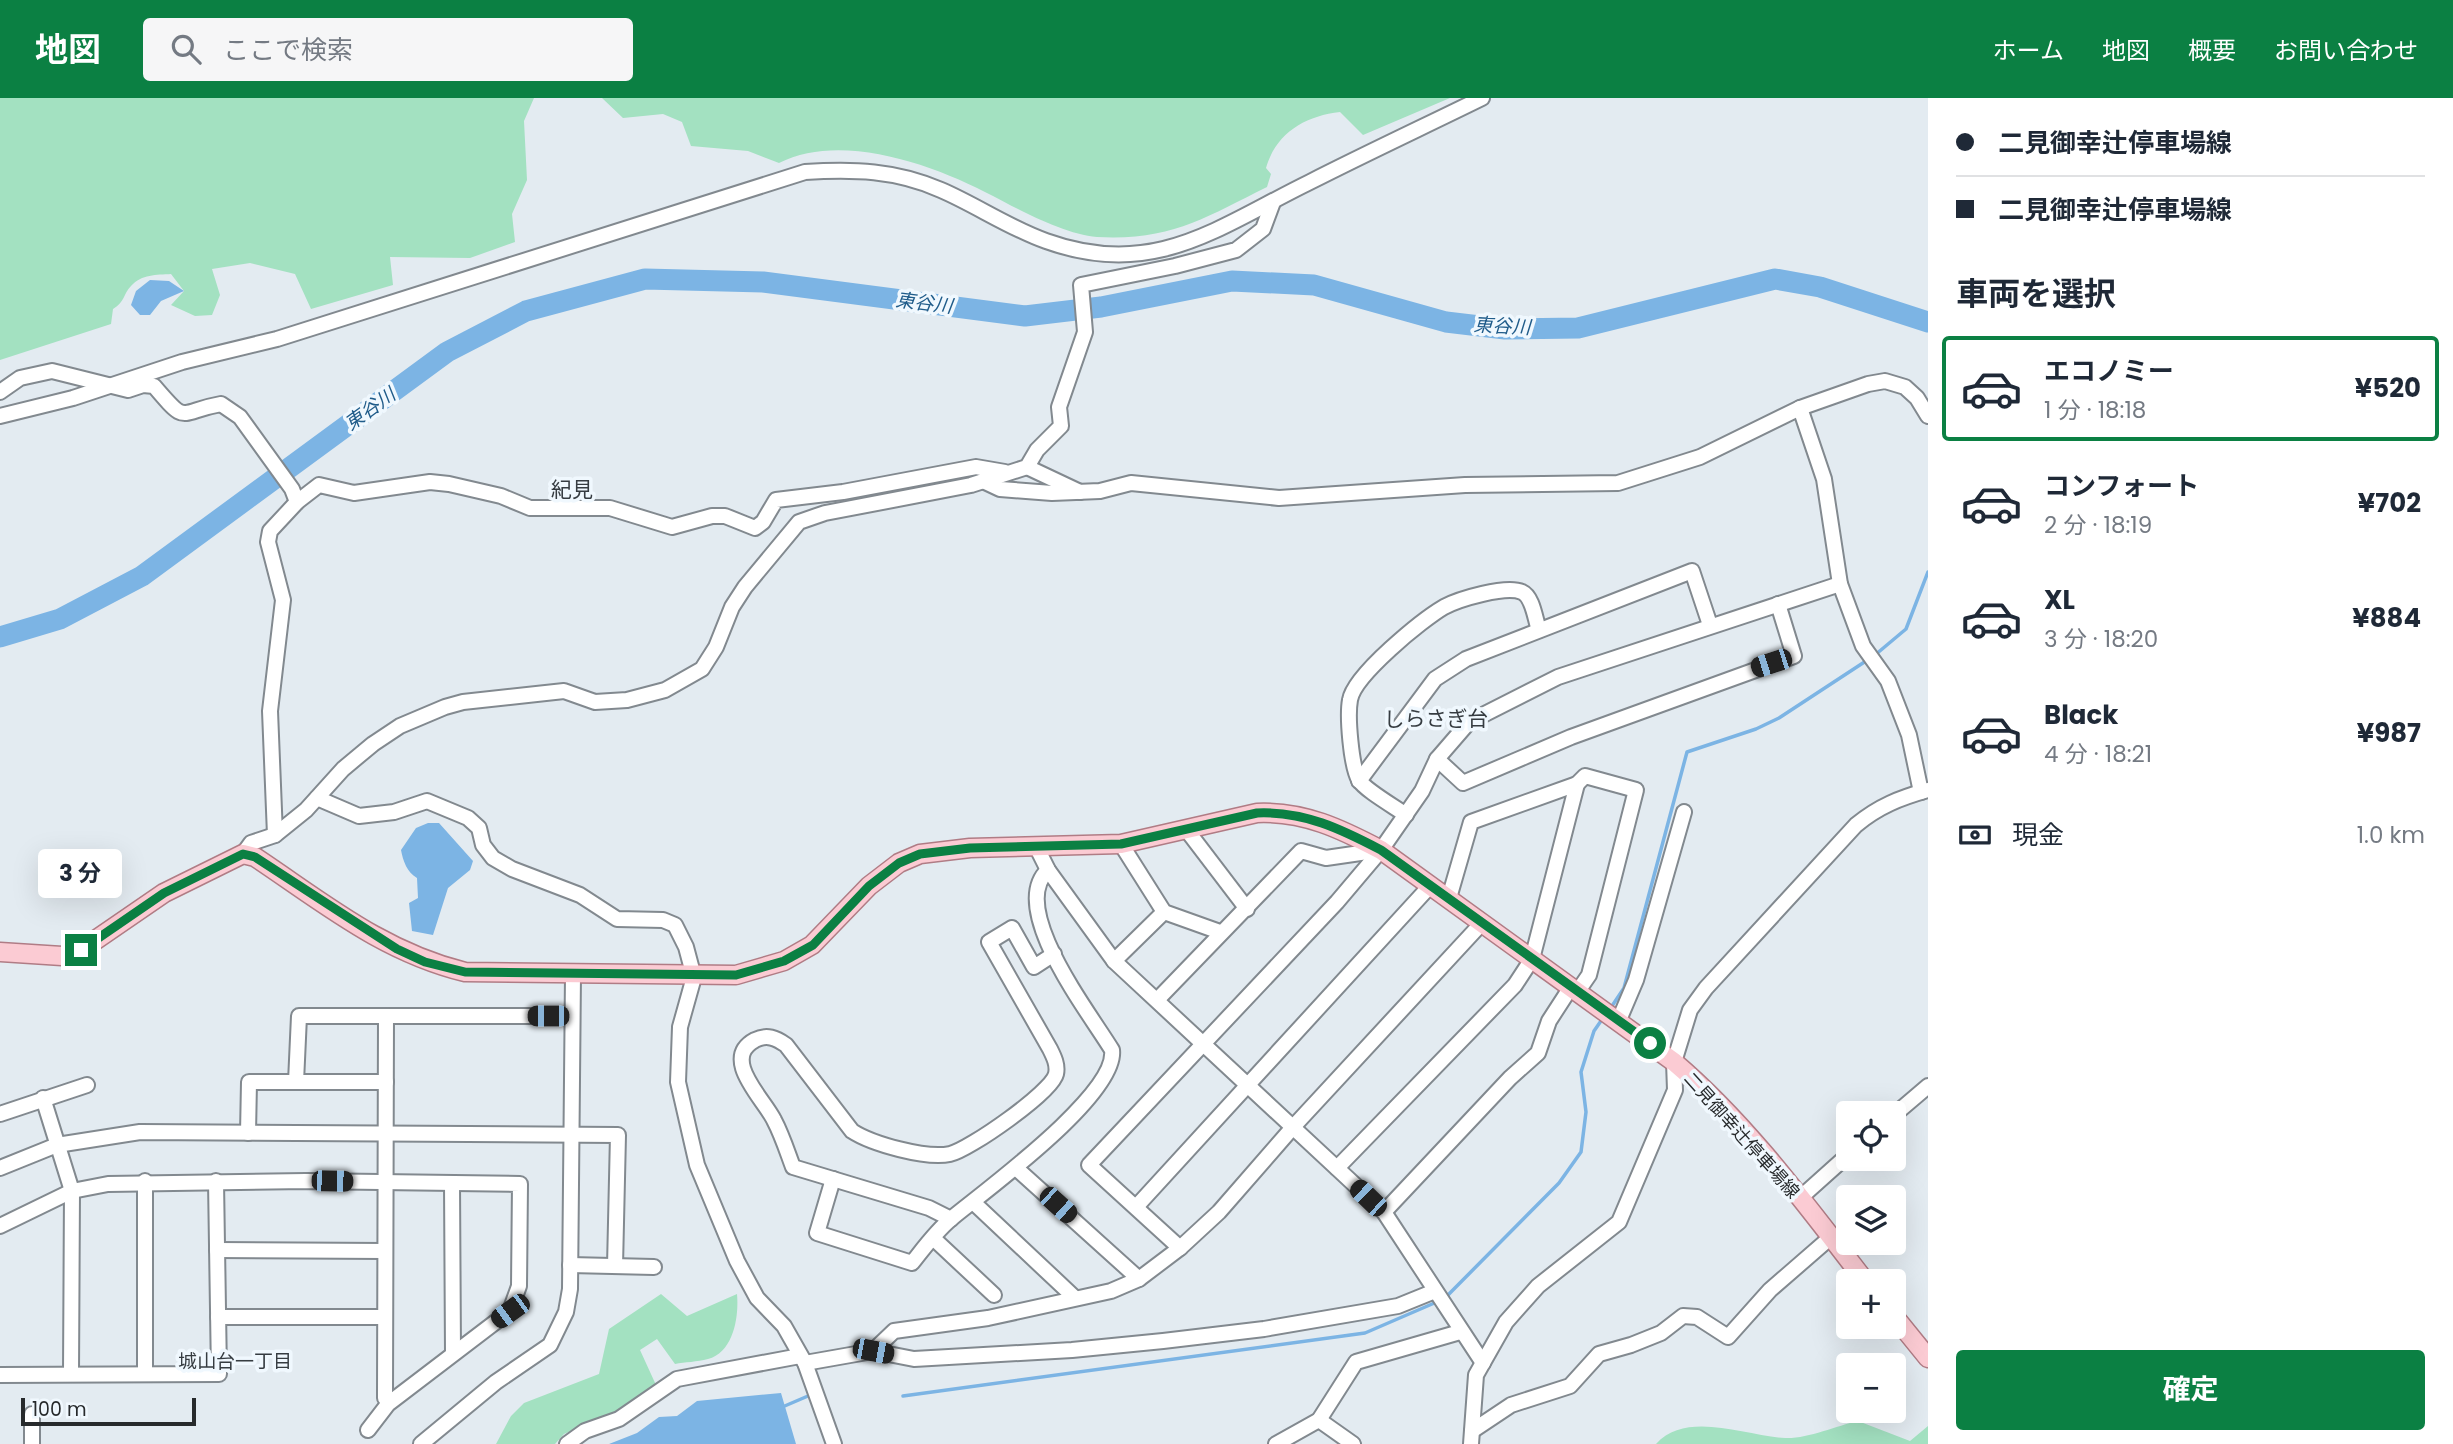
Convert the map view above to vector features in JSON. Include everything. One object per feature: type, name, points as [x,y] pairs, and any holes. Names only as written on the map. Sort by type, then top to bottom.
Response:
[{"type":"main road","name":"二見御幸辻停車場線","points":[[243,854],[255,857],[369,934],[425,962],[465,972],[736,975],[784,961],[813,945],[869,886],[899,863],[920,854],[970,848],[1121,844],[1257,813],[1280,812],[1334,824],[1381,850],[1449,898],[1481,924],[1612,1015],[1698,1082],[1800,1198],[1856,1269]]},
{"type":"main road","points":[[0,953],[62,956],[81,950],[164,893],[243,854]]},
{"type":"main road","points":[[1906,1331],[1928,1358]]},
{"type":"street","points":[[0,416],[182,362],[277,339],[805,172],[845,169],[899,176],[939,189],[1046,242],[1094,252],[1146,253],[1170,249],[1212,234],[1482,98]]},
{"type":"street","points":[[1027,467],[1037,450],[1061,426],[1059,407],[1084,327],[1081,285],[1162,269],[1236,250],[1263,229],[1273,201]]},
{"type":"street","points":[[0,392],[20,379],[52,371],[128,390],[143,385],[154,386],[177,413],[190,416],[221,404],[240,417],[295,495]]},
{"type":"street","points":[[982,481],[1000,489],[1052,493],[1100,491],[1131,483],[1279,498],[1465,485],[1618,484],[1700,457],[1800,408],[1885,381],[1905,387],[1917,398],[1928,416]]},
{"type":"street","points":[[1471,1437],[1476,1375],[1506,1322],[1538,1286],[1619,1222],[1675,1090],[1674,1062],[1690,1010],[1725,967],[1856,825],[1875,809],[1924,791],[1909,735],[1881,671],[1863,646],[1840,584],[1824,479],[1800,408]]},
{"type":"street","points":[[275,835],[270,711],[284,600],[268,541],[270,531],[295,495],[319,485],[354,493],[430,482],[501,496],[530,508],[610,508],[672,527],[712,516],[725,516],[755,528],[763,522],[776,500],[843,492],[976,467],[1006,472]]},
{"type":"street","points":[[243,854],[251,842],[275,835],[373,744],[400,726],[445,707],[463,702],[564,691],[595,702],[627,700],[664,690],[702,669],[716,647],[732,607],[745,587],[799,522],[825,513],[982,481],[1027,467],[1080,492]]},
{"type":"street","points":[[1359,780],[1435,679],[1466,659],[1692,571],[1710,625]]},
{"type":"street","points":[[1180,1248],[1089,1165],[1337,902],[1381,850],[1406,815],[1437,759],[1469,722],[1494,707],[1558,677],[1840,584]]},
{"type":"street","points":[[1406,815],[1359,780],[1352,750],[1350,699],[1359,682],[1412,629],[1447,606],[1498,589],[1522,592],[1530,599],[1539,630]]},
{"type":"street","points":[[1437,759],[1463,783],[1571,737],[1794,656],[1778,604]]},
{"type":"street","points":[[1384,1212],[1510,1078],[1538,1053],[1549,1021],[1574,989],[1589,975],[1636,790],[1585,776],[1577,784],[1471,822],[1449,898]]},
{"type":"street","points":[[1337,1168],[1515,985],[1532,959],[1577,784]]},
{"type":"street","points":[[317,798],[359,816],[394,811],[427,802],[468,818],[479,828],[484,845],[493,858],[512,869],[580,895],[617,919],[663,920],[675,925],[686,947],[694,976],[680,1027],[678,1083],[696,1165],[737,1261],[757,1298],[784,1326],[802,1359],[834,1444]]},
{"type":"street","points":[[1612,1015],[1636,980],[1684,812]]},
{"type":"street","points":[[1186,829],[1247,909]]},
{"type":"street","points":[[1121,844],[1164,912],[1220,932]]},
{"type":"street","points":[[1037,848],[1048,870],[1114,961],[1158,999],[1202,1044],[1294,1126],[1384,1212],[1483,1363]]},
{"type":"street","points":[[1158,999],[1301,851],[1326,858],[1381,850]]},
{"type":"street","points":[[834,1179],[817,1233],[912,1263],[951,1219],[1017,1169],[1105,1080],[1113,1060],[1112,1050],[1038,924],[1035,910],[1038,880],[1048,870]]},
{"type":"street","points":[[1136,1207],[1430,886]]},
{"type":"street","points":[[1114,961],[1164,912]]},
{"type":"street","points":[[873,1351],[894,1331],[988,1318],[1111,1291],[1139,1279],[1180,1248],[1219,1212],[1294,1126],[1481,924]]},
{"type":"street","points":[[951,1219],[929,1208],[793,1167],[774,1120],[742,1069],[742,1057],[750,1043],[769,1036],[786,1045],[852,1130],[862,1138],[930,1155],[959,1152],[1022,1108],[1050,1085],[1056,1076],[1057,1065],[1050,1049],[989,942],[1012,928],[1034,967],[1054,954]]},
{"type":"street","points":[[421,1444],[496,1382],[550,1345],[566,1312],[570,1265],[573,975]]},
{"type":"street","points":[[296,1082],[299,1016],[572,1016]]},
{"type":"street","points":[[385,1398],[386,1016]]},
{"type":"street","points":[[248,1133],[249,1082],[386,1082]]},
{"type":"street","points":[[0,1114],[87,1085]]},
{"type":"street","points":[[1906,1105],[1928,1086]]},
{"type":"street","points":[[43,1098],[72,1191],[71,1374]]},
{"type":"street","points":[[0,1168],[58,1145],[140,1132],[618,1135],[615,1266]]},
{"type":"street","points":[[1800,1198],[1836,1165]]},
{"type":"street","points":[[1017,1169],[1139,1279]]},
{"type":"street","points":[[145,1181],[145,1374]]},
{"type":"street","points":[[0,1226],[72,1191],[145,1181],[520,1184],[519,1286],[510,1311],[387,1404],[368,1430]]},
{"type":"street","points":[[0,1375],[219,1374],[216,1181]]},
{"type":"street","points":[[452,1183],[453,1353]]},
{"type":"street","points":[[974,1203],[1075,1298]]},
{"type":"street","points":[[1471,1437],[1511,1405],[1570,1386],[1599,1353],[1631,1345],[1661,1333],[1683,1316],[1697,1317],[1728,1337],[1770,1290],[1831,1237]]},
{"type":"street","points":[[933,1238],[994,1295]]},
{"type":"street","points":[[217,1250],[386,1251]]},
{"type":"street","points":[[570,1265],[654,1267]]},
{"type":"street","points":[[567,1444],[586,1431],[619,1419],[677,1379],[802,1359],[873,1351],[914,1359],[1072,1350],[1163,1341],[1264,1329],[1398,1306],[1437,1293]]},
{"type":"street","points":[[218,1317],[385,1317]]},
{"type":"street","points":[[1276,1444],[1319,1420],[1356,1362],[1458,1328]]},
{"type":"street","points":[[32,1414],[32,1444]]},
{"type":"street","points":[[1319,1420],[1353,1444]]},
{"type":"green space","points":[[0,98],[534,98],[524,121],[527,180],[512,214],[515,242],[470,258],[390,257],[393,285],[311,309],[295,274],[250,263],[212,269],[220,295],[212,315],[195,316],[171,305],[184,291],[171,274],[150,276],[140,279],[128,289],[120,304],[113,309],[111,324],[0,360]]},
{"type":"green space","points":[[602,98],[1450,98],[1363,135],[1340,112],[1304,122],[1277,145],[1266,168],[1271,174],[1267,187],[1205,217],[1167,231],[1123,237],[1097,237],[1058,227],[970,184],[916,163],[859,151],[830,150],[804,154],[779,163],[748,151],[691,146],[682,122],[663,114],[623,118]]},
{"type":"green space","points":[[661,1294],[687,1316],[737,1294],[736,1322],[724,1349],[708,1359],[675,1364],[657,1339],[640,1350],[656,1385],[625,1407],[564,1434],[555,1444],[496,1444],[511,1416],[524,1403],[599,1374],[609,1329]]},
{"type":"green space","points":[[1851,1423],[1863,1423],[1910,1441],[1928,1426],[1928,1444],[1656,1444],[1669,1434],[1684,1428],[1717,1428],[1785,1438]]},
{"type":"water","points":[[150,280],[169,281],[184,291],[161,301],[150,315],[140,315],[131,305],[136,291]]},
{"type":"water","points":[[428,823],[439,823],[473,861],[470,870],[448,888],[433,935],[412,931],[409,903],[418,898],[417,878],[406,866],[401,850],[416,828]]},
{"type":"water","points":[[781,1393],[796,1444],[609,1444],[637,1433],[659,1417],[677,1416],[697,1401]]},
{"type":"waterway","name":"東谷川","points":[[0,637],[60,619],[142,576],[447,352],[526,311],[645,279],[763,282],[1025,316],[1101,307],[1232,281],[1314,285],[1446,322],[1505,329],[1578,328],[1775,279],[1820,287],[1928,322]]},
{"type":"waterway","points":[[1875,655],[1906,629],[1928,572]]},
{"type":"waterway","points":[[1610,1009],[1624,988],[1687,752],[1756,729],[1779,718],[1869,659]]},
{"type":"waterway","points":[[1446,1297],[1559,1183],[1581,1152],[1586,1112],[1581,1072],[1594,1031],[1603,1018]]},
{"type":"waterway","points":[[903,1396],[1365,1333],[1439,1301]]},
{"type":"waterway","points":[[780,1408],[808,1396]]},
{"type":"district","name":"紀見","points":[[572,489]]},
{"type":"district","name":"しらさぎ台","points":[[1436,718]]},
{"type":"district","name":"城山台一丁目","points":[[235,1361]]},
{"type":"route","points":[[81,950],[164,893],[243,854],[255,857],[369,934],[397,949],[425,962],[465,972],[736,975],[784,961],[813,945],[869,886],[899,863],[920,854],[970,848],[1061,848],[1121,844],[1257,813],[1280,812],[1334,824],[1381,850],[1650,1043]]}]
